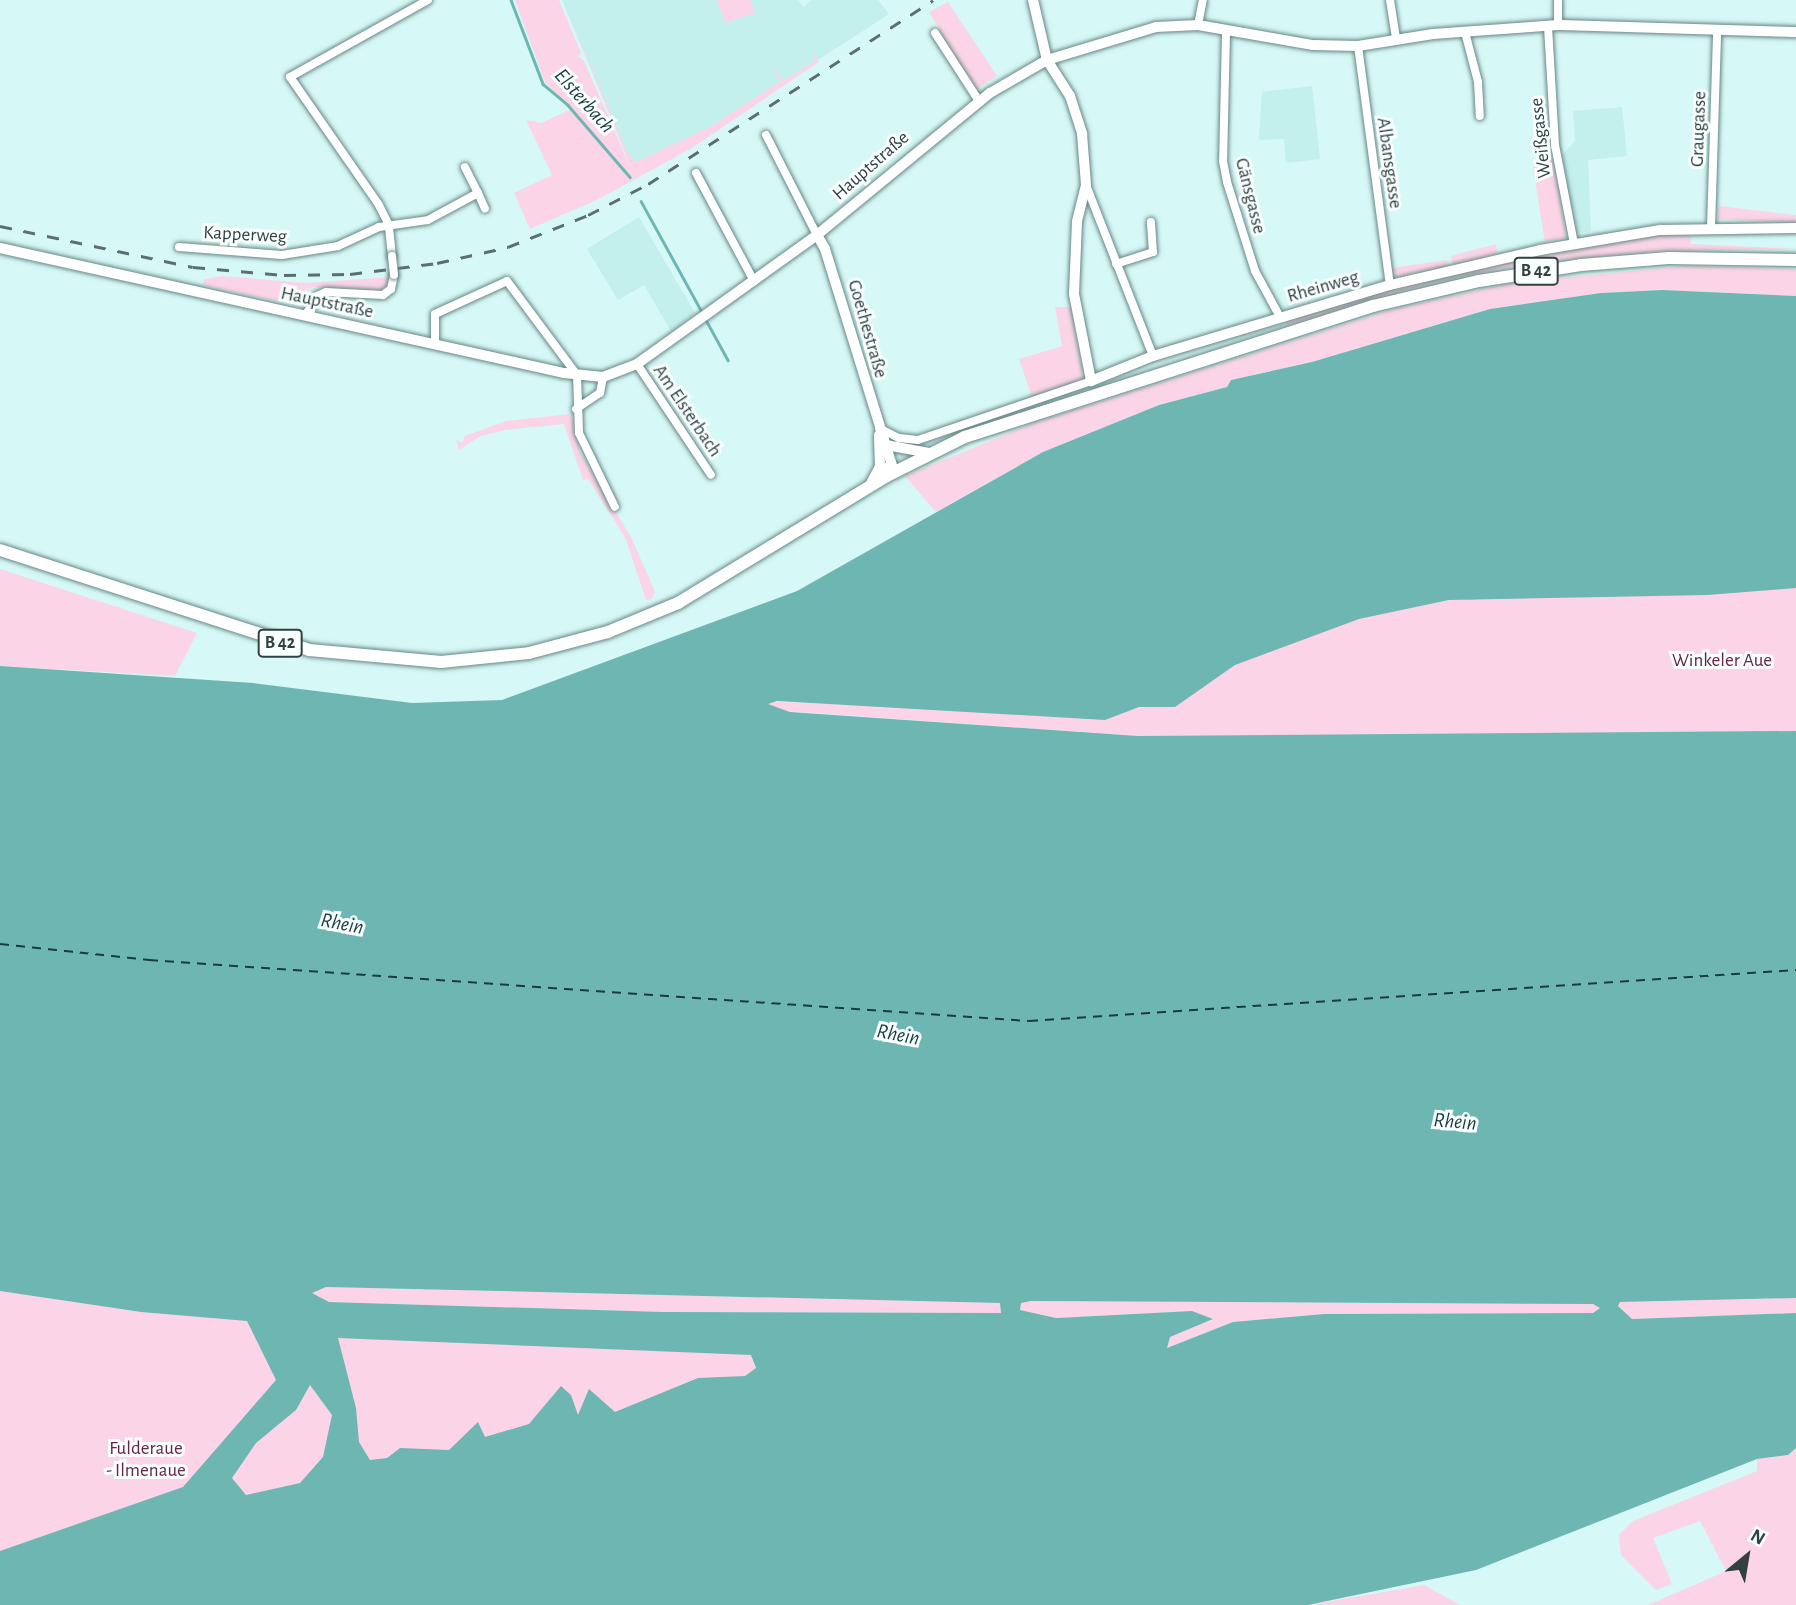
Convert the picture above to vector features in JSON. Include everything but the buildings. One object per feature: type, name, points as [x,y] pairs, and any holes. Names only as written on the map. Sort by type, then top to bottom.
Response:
[{"type":"main road","name":"Hauptstraße","points":[[0,248],[577,375],[603,377],[637,364],[817,235],[979,101],[1047,60],[1156,27],[1198,25],[1226,33],[1358,46],[1396,39],[1553,26],[1796,32]]},
{"type":"main road","name":"B 42","points":[[0,550],[309,650],[397,661],[485,659],[572,643],[667,609],[894,472],[930,453],[996,426],[1280,335],[1409,296],[1547,269],[1669,258],[1796,260]]},
{"type":"street","points":[[305,316],[317,296],[326,292],[383,295],[391,289],[394,275],[388,225],[374,197],[290,77],[428,0]]},
{"type":"street","points":[[1033,0],[1047,60],[1079,121],[1086,185],[1153,356]]},
{"type":"street","points":[[1198,25],[1203,0]]},
{"type":"street","points":[[1390,0],[1396,39]]},
{"type":"street","name":"Weißgasse","points":[[1559,0],[1553,26],[1555,145],[1574,244]]},
{"type":"street","points":[[1465,32],[1478,82],[1480,116]]},
{"type":"street","name":"Graugasse","points":[[1712,227],[1717,32]]},
{"type":"street","points":[[935,33],[979,101]]},
{"type":"street","name":"Gänsgasse","points":[[1226,33],[1223,161],[1255,271],[1279,317]]},
{"type":"street","name":"Albansgasse","points":[[1358,46],[1390,285]]},
{"type":"street","points":[[766,135],[817,235]]},
{"type":"street","points":[[466,167],[485,209]]},
{"type":"street","points":[[696,173],[754,281]]},
{"type":"street","points":[[1086,185],[1077,222],[1074,294],[1091,382]]},
{"type":"street","name":"Kapperweg","points":[[179,247],[282,255],[338,246],[388,225],[428,220],[478,193]]},
{"type":"street","points":[[1116,264],[1153,252],[1151,222]]},
{"type":"street","name":"Rheinweg","points":[[878,431],[899,438],[918,440],[1091,382],[1153,356],[1279,317],[1390,285],[1574,244],[1712,227],[1796,228]]},
{"type":"street","name":"Goethestraße","points":[[817,235],[834,278],[878,431]]},
{"type":"street","points":[[435,344],[435,314],[507,281],[577,375],[576,410],[584,450],[615,507]]},
{"type":"street","name":"Am Elsterbach","points":[[637,364],[710,475]]},
{"type":"street","points":[[576,410],[600,393],[603,377]]},
{"type":"street","points":[[878,431],[886,445],[894,472]]},
{"type":"street","points":[[869,487],[880,466],[878,431]]},
{"type":"street","points":[[886,445],[930,453]]},
{"type":"street","points":[[880,466],[894,472]]},
{"type":"shaded area","points":[[562,0],[798,0],[803,7],[812,0],[878,0],[889,14],[644,173],[624,149]]},
{"type":"shaded area","points":[[1312,86],[1320,159],[1286,163],[1284,139],[1259,140],[1262,92]]},
{"type":"shaded area","points":[[1622,107],[1627,156],[1588,160],[1591,231],[1576,233],[1561,156],[1575,141],[1573,111]]},
{"type":"shaded area","points":[[639,217],[695,313],[671,331],[644,285],[618,300],[587,249]]},
{"type":"green space","points":[[515,0],[559,0],[581,53],[578,56],[584,61],[634,176],[564,0],[627,152],[636,162],[710,127],[780,82],[774,65],[783,81],[815,61],[813,53],[819,62],[692,148],[599,199],[530,229],[514,193],[552,175],[526,120],[541,123],[570,110],[545,82]]},
{"type":"green space","points":[[717,0],[750,0],[755,13],[725,23]]},
{"type":"green space","points":[[948,2],[997,76],[975,90],[929,12]]},
{"type":"green space","points":[[1554,159],[1567,238],[1545,241],[1532,162]]},
{"type":"green space","points":[[1719,206],[1796,215],[1796,223],[1718,219]]},
{"type":"green space","points":[[1690,232],[1691,244],[1796,249],[1658,251],[1534,263],[1432,283],[1287,326],[1286,322],[1377,293],[1541,252]]},
{"type":"green space","points":[[1496,244],[1497,253],[1455,267],[1452,261],[1451,256]]},
{"type":"green space","points":[[1447,260],[1448,267],[1393,277],[1392,268]]},
{"type":"green space","points":[[1686,266],[1796,269],[1796,296],[1662,290],[1601,293],[1490,309],[1312,362],[1231,380],[1227,387],[1159,405],[1043,452],[936,512],[905,476],[1036,422],[1394,309],[1516,282]]},
{"type":"green space","points":[[222,276],[307,283],[390,277],[391,281],[379,292],[314,287],[276,301],[203,285],[204,279]]},
{"type":"green space","points":[[1055,307],[1071,307],[1084,382],[1032,397],[1019,359],[1062,346]]},
{"type":"green space","points":[[571,414],[580,452],[632,539],[655,592],[652,599],[646,600],[625,537],[588,479],[583,480],[564,424],[505,430],[481,436],[459,450],[456,440],[462,443],[465,436],[506,421]]},
{"type":"green space","points":[[0,569],[197,633],[175,676],[0,666]]},
{"type":"green space","name":"Winkeler Aue","points":[[1796,586],[1796,733],[1138,736],[758,709],[758,701],[1004,711],[1359,619],[1449,600]]},
{"type":"green space","points":[[326,1287],[1001,1303],[1001,1313],[663,1312],[328,1302],[311,1293]]},
{"type":"green space","name":"Fulderaue - Ilmenaue","points":[[0,1291],[141,1312],[751,1355],[756,1369],[745,1376],[0,1605]]},
{"type":"green space","points":[[1796,1298],[1796,1313],[1632,1319],[1618,1306],[1620,1302]]},
{"type":"green space","points":[[1021,1303],[1593,1304],[1600,1308],[1593,1313],[1324,1314],[1233,1322],[1166,1348],[1170,1337],[1211,1320],[1192,1311],[1056,1318],[1020,1310]]},
{"type":"green space","points":[[1796,1448],[1796,1605],[1648,1605],[1726,1571],[1700,1521],[1653,1538],[1672,1584],[1656,1590],[1621,1555],[1619,1535],[1633,1521],[1757,1471],[1757,1459],[1788,1455]]},
{"type":"green space","points":[[1424,1585],[1460,1605],[1308,1605]]},
{"type":"water","name":"Rhein","points":[[1662,290],[1796,296],[1796,588],[1708,595],[1449,600],[1359,619],[1235,665],[1175,707],[1139,707],[1105,720],[777,701],[768,704],[790,712],[1138,736],[1796,731],[1796,1298],[1620,1302],[1618,1306],[1632,1319],[1796,1313],[1796,1448],[1788,1455],[1757,1459],[1476,1570],[1308,1605],[0,1605],[0,1551],[183,1487],[276,1380],[247,1321],[141,1312],[0,1291],[0,666],[253,683],[412,703],[502,700],[797,591],[1043,452],[1159,405],[1227,387],[1231,380],[1312,362],[1490,309],[1601,293]],"holes":[[[326,1287],[1000,1303],[1001,1313],[663,1312],[329,1302],[312,1293]],[[1021,1303],[1593,1304],[1600,1308],[1593,1313],[1324,1314],[1233,1322],[1167,1348],[1170,1337],[1213,1319],[1192,1311],[1056,1318],[1020,1310]],[[338,1338],[751,1355],[756,1368],[745,1376],[698,1378],[615,1412],[589,1389],[578,1415],[571,1395],[561,1386],[529,1424],[485,1437],[478,1422],[449,1450],[400,1448],[387,1458],[370,1460],[359,1442],[356,1408]],[[310,1385],[332,1415],[323,1457],[300,1483],[246,1495],[232,1478],[256,1443],[296,1410]]]},
{"type":"waterway","name":"Elsterbach","points":[[511,0],[543,84],[568,105],[630,177]]},
{"type":"waterway","name":"Elsterbach","points":[[641,201],[702,312]]},
{"type":"waterway","name":"Elsterbach","points":[[705,318],[728,360]]},
{"type":"ferry route","points":[[0,944],[149,960],[1029,1021],[1796,970]]},
{"type":"railway","points":[[0,226],[193,267],[284,275],[350,274],[437,263],[508,247],[588,215],[648,184],[933,0]]}]
